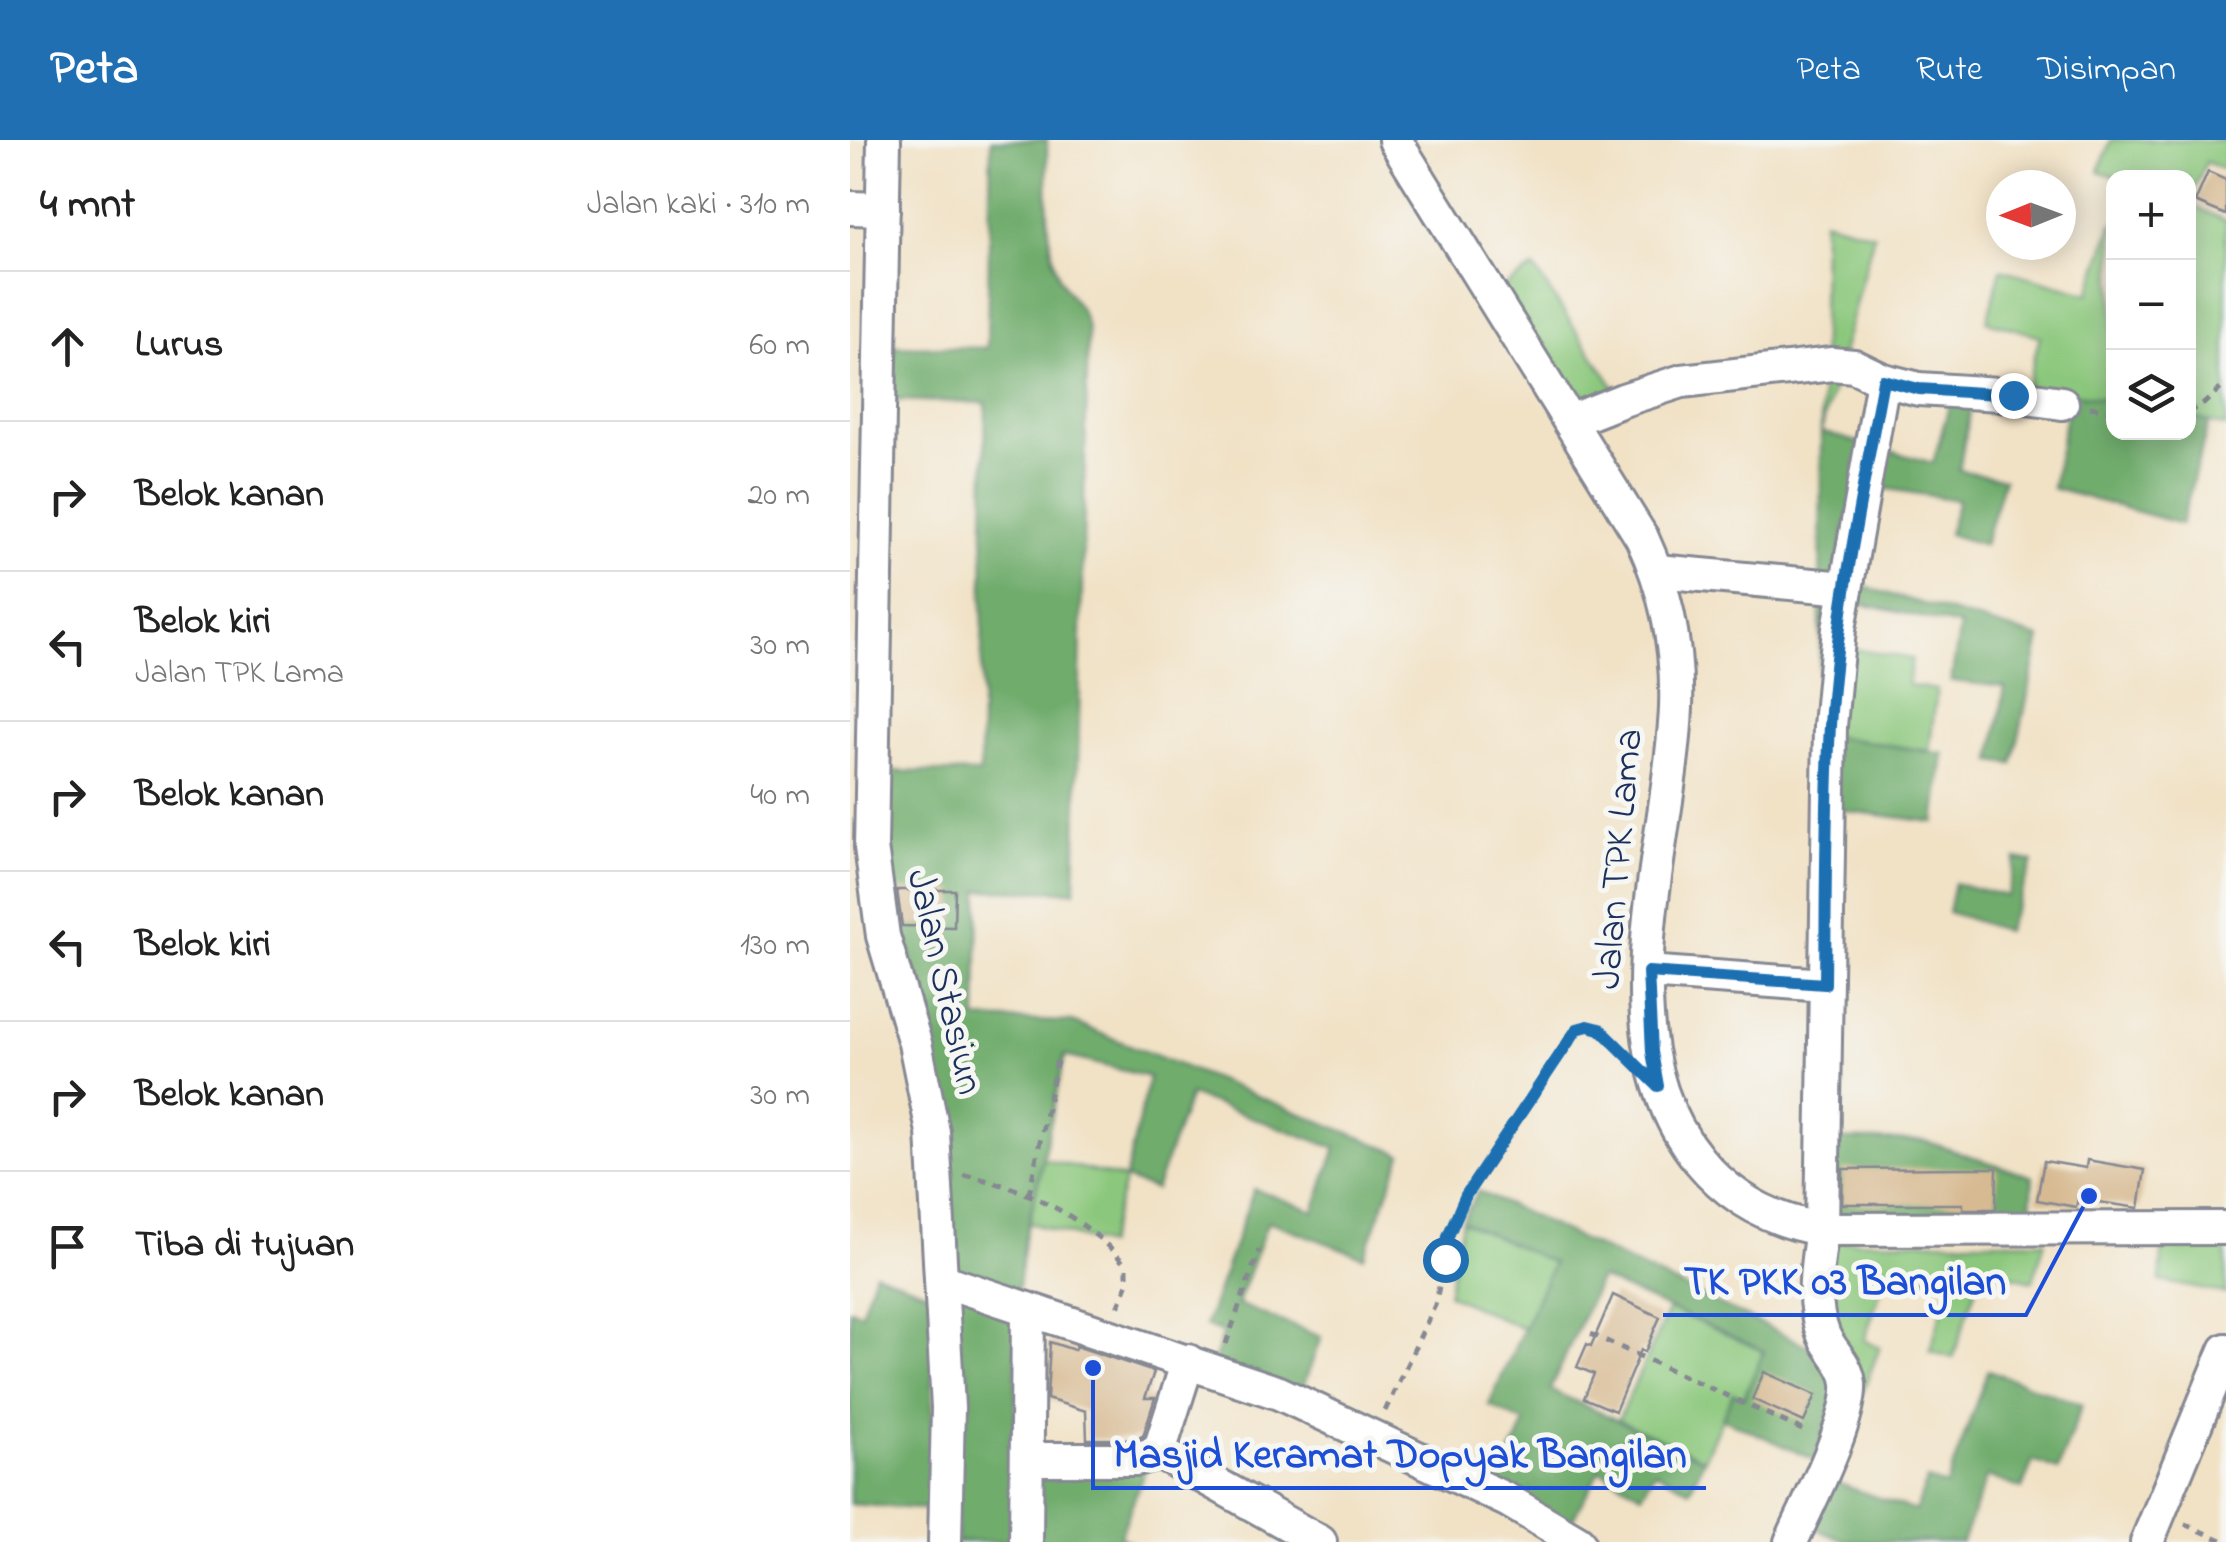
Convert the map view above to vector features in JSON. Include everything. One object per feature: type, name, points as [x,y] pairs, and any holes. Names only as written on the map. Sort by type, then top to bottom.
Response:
[{"type":"street","name":"Jalan Stasiun","points":[[884,140],[863,613],[870,848],[883,936],[928,1097],[936,1169],[948,1408],[945,1542]]},
{"type":"street","name":"Jalan TPK Lama","points":[[1395,140],[1642,538],[1657,572],[1673,643],[1676,707],[1650,920],[1652,1052],[1658,1086],[1686,1144],[1706,1168],[1746,1203],[1795,1224],[1822,1229],[2226,1228]]},
{"type":"street","points":[[850,208],[883,209]]},
{"type":"street","points":[[1570,421],[1668,385],[1743,372],[1845,364],[1919,389],[2062,402]]},
{"type":"street","points":[[1791,1542],[1845,1409],[1849,1380],[1823,1334],[1816,1277],[1822,1229],[1830,726],[1846,588],[1883,380]]},
{"type":"street","points":[[1657,572],[1846,588]]},
{"type":"street","points":[[1648,972],[1825,984]]},
{"type":"street","points":[[944,1281],[1279,1394],[1507,1500],[1578,1542]]},
{"type":"street","points":[[1026,1542],[1028,1308]]},
{"type":"street","points":[[2153,1528],[2226,1350]]},
{"type":"street","points":[[1159,1452],[1203,1366]]},
{"type":"street","points":[[1028,1459],[1136,1458],[1159,1452],[1320,1542]]},
{"type":"path","points":[[2196,408],[2226,384]]},
{"type":"path","points":[[1372,1436],[1435,1305],[1448,1236],[1466,1195],[1577,1029],[1600,1029],[1622,1049]]},
{"type":"path","points":[[1029,1194],[1057,1060]]},
{"type":"path","points":[[936,1169],[986,1179],[1029,1194],[1088,1229],[1127,1266],[1127,1285],[1108,1334]]},
{"type":"path","points":[[1203,1366],[1259,1250]]},
{"type":"path","points":[[1591,1334],[1832,1444]]},
{"type":"path","points":[[2153,1528],[2226,1542]]},
{"type":"green space","points":[[991,140],[1047,140],[1054,261],[1088,332],[1075,891],[979,890],[977,1019],[1072,1022],[1402,1154],[1364,1257],[1268,1221],[1237,1304],[1321,1337],[1300,1395],[1213,1362],[1223,1333],[1205,1326],[1254,1189],[1314,1211],[1336,1148],[1190,1095],[1155,1190],[1125,1179],[1149,1077],[1065,1056],[1023,1248],[1017,1295],[1014,1542],[956,1542],[956,1332],[887,907],[883,771],[980,773],[986,403],[893,400],[894,346],[987,348]]},
{"type":"green space","points":[[2111,140],[2226,140],[2226,171],[2206,162],[2196,185],[2196,170],[2099,171]]},
{"type":"green space","points":[[2196,207],[2226,221],[2226,427],[2196,419]]},
{"type":"green space","points":[[1823,220],[1874,234],[1821,432]]},
{"type":"green space","points":[[2106,243],[2106,399],[2026,389],[2040,336],[1987,321],[2001,269],[2089,294]]},
{"type":"green space","points":[[1534,268],[1623,400],[1580,418],[1501,289]]},
{"type":"green space","points":[[2070,393],[2106,399],[2106,440],[2196,440],[2196,419],[2209,422],[2181,524],[2052,488]]},
{"type":"green space","points":[[1951,399],[1972,401],[1959,470],[2004,479],[1984,545],[1948,534],[1958,500],[1856,484],[1834,578],[2040,638],[2013,764],[1992,761],[2005,687],[1951,681],[1960,626],[1830,597],[1820,643],[1821,432],[1933,463]]},
{"type":"green space","points":[[1820,643],[1912,659],[1908,685],[1937,690],[1929,751],[1817,734]]},
{"type":"green space","points":[[1817,734],[1944,754],[1935,822],[1816,807]]},
{"type":"green space","points":[[2016,859],[2033,862],[2006,931],[1948,912],[1954,883],[2007,896]]},
{"type":"green space","points":[[1811,1139],[1925,1141],[2033,1177],[2031,1216],[1838,1217]]},
{"type":"green space","points":[[1043,1159],[1125,1179],[1106,1245],[1029,1223]]},
{"type":"green space","points":[[1478,1191],[1816,1350],[1836,1389],[1815,1460],[1722,1418],[1733,1393],[1744,1397],[1764,1351],[1600,1278],[1550,1390],[1704,1459],[1690,1490],[1655,1471],[1642,1494],[1600,1470],[1568,1527],[1496,1487],[1525,1423],[1489,1405],[1553,1263],[1462,1221]]},
{"type":"green space","points":[[1462,1221],[1554,1263],[1523,1329],[1448,1294]]},
{"type":"green space","points":[[1833,1241],[2045,1241],[2033,1281],[1982,1269],[1953,1358],[1930,1351],[1949,1285],[1889,1267],[1864,1340],[1880,1347],[1858,1404],[1830,1305]]},
{"type":"green space","points":[[2163,1242],[2226,1243],[2226,1294],[2160,1281]]},
{"type":"green space","points":[[875,1272],[933,1294],[933,1510],[850,1504],[850,1309],[861,1313]]},
{"type":"green space","points":[[1669,1309],[1765,1351],[1744,1398],[1733,1394],[1704,1459],[1618,1420]]},
{"type":"green space","points":[[1988,1370],[2082,1405],[2058,1470],[2033,1461],[2022,1489],[1987,1476],[1962,1542],[1847,1542],[1810,1526],[1829,1480],[1915,1511],[1927,1480],[1946,1486]]},
{"type":"green space","points":[[1146,1467],[1120,1536],[1130,1542],[1037,1542],[1038,1468]]},
{"type":"building","points":[[2208,172],[2226,180],[2226,215],[2196,200]]},
{"type":"building","points":[[897,890],[955,890],[954,927],[902,926]]},
{"type":"building","points":[[2087,1160],[2145,1170],[2139,1208],[2078,1199],[2076,1207],[2037,1200],[2044,1161],[2086,1168]]},
{"type":"building","points":[[1997,1168],[1996,1209],[1963,1209],[1963,1204],[1842,1204],[1843,1169]]},
{"type":"building","points":[[1613,1295],[1660,1317],[1615,1411],[1584,1398],[1594,1374],[1577,1367],[1587,1344],[1591,1346]]},
{"type":"building","points":[[1050,1342],[1074,1350],[1076,1346],[1154,1372],[1145,1398],[1155,1398],[1143,1436],[1087,1439],[1086,1411],[1047,1399]]},
{"type":"building","points":[[1764,1372],[1816,1395],[1804,1422],[1752,1399]]},
{"type":"place","name":"TK PKK 03 Bangilan","points":[[2089,1196]]},
{"type":"place","name":"Masjid Keramat Dopyak Bangilan","points":[[1093,1368]]},
{"type":"route","points":[[1445,1259],[1448,1236],[1466,1195],[1577,1029],[1600,1029],[1658,1086],[1652,1052],[1648,972],[1825,984],[1834,674],[1883,380],[1944,392],[2013,395]]}]
